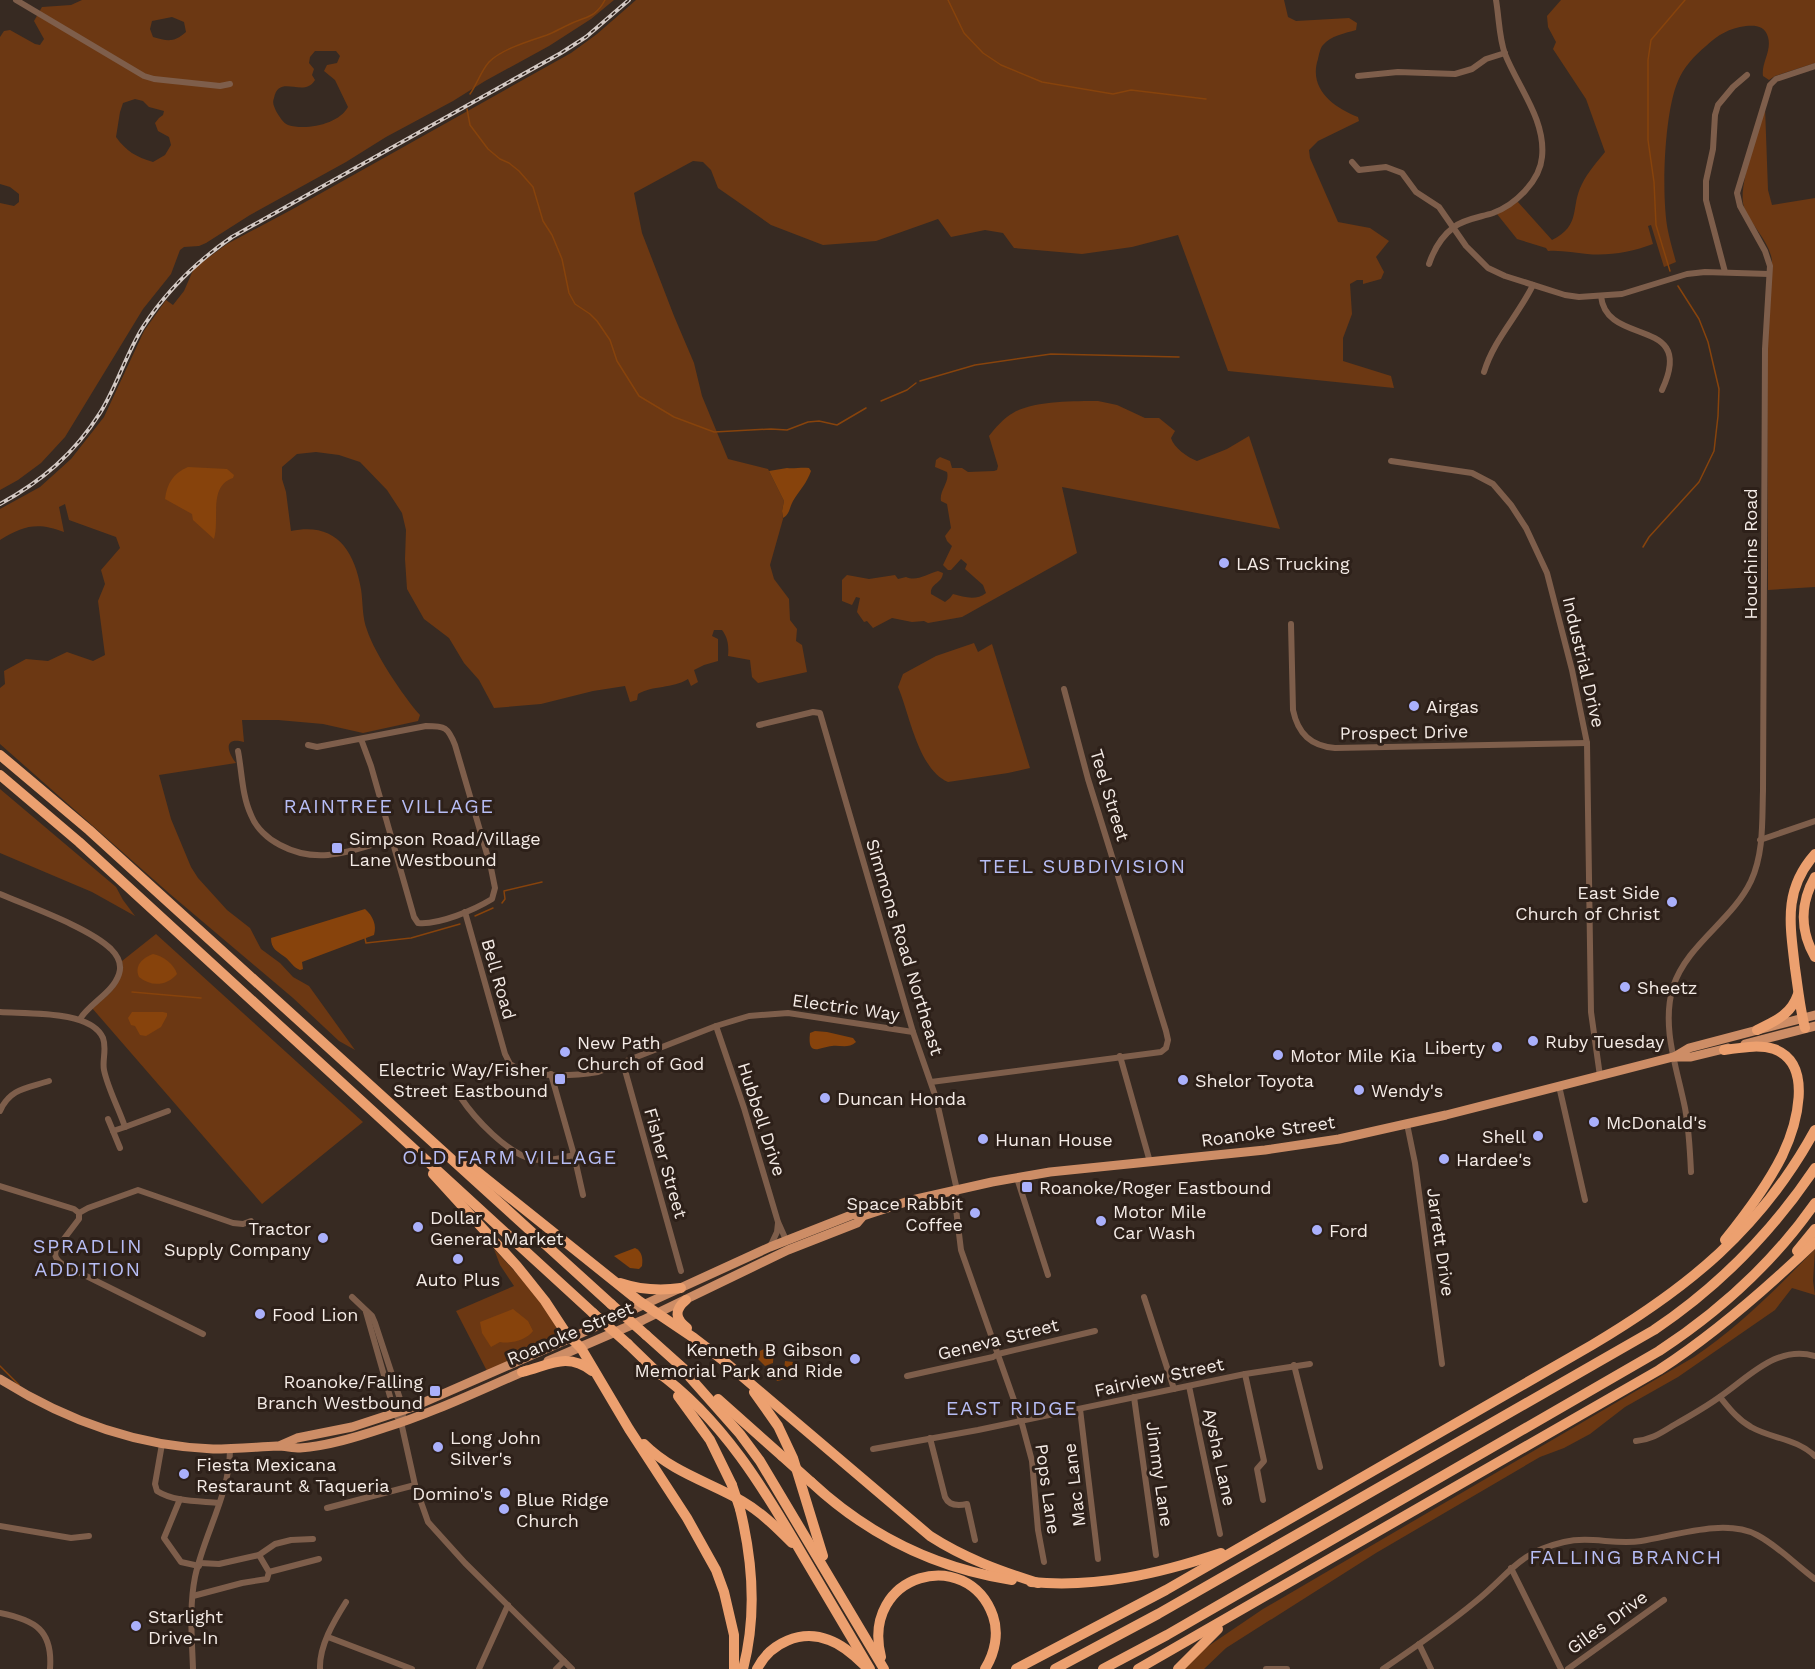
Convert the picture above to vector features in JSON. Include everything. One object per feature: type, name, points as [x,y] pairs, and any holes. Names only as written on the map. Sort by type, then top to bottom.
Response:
[{"type":"highway","points":[[0,755],[98,838],[611,1304],[856,1521],[909,1550],[939,1562],[981,1574],[1038,1583],[1083,1583],[1126,1579],[1164,1571],[1244,1545]]},
{"type":"highway","points":[[0,775],[79,842],[628,1344],[656,1371],[698,1420],[721,1460],[732,1485],[740,1509],[750,1560],[751,1629],[743,1669]]},
{"type":"highway","points":[[1807,1024],[1798,991],[1790,926],[1791,903],[1799,877],[1815,854]]},
{"type":"highway","points":[[1815,877],[1804,904],[1803,918],[1807,939],[1815,957]]},
{"type":"highway","points":[[1757,1030],[1786,1014],[1794,1003],[1798,991]]},
{"type":"highway","points":[[1701,1271],[1754,1202],[1774,1170],[1791,1134],[1800,1090],[1795,1067],[1779,1051],[1759,1046],[1724,1050]]},
{"type":"highway","points":[[386,1098],[614,1282],[694,1338],[930,1536],[984,1564],[1038,1583]]},
{"type":"highway","points":[[371,1108],[517,1266],[581,1348],[629,1429],[687,1518],[716,1570],[730,1612],[734,1635],[734,1669]]},
{"type":"highway","points":[[1016,1669],[1117,1617],[1244,1545],[1626,1325],[1660,1303],[1701,1271],[1762,1208],[1792,1168],[1815,1130]]},
{"type":"highway","points":[[1054,1669],[1204,1588],[1654,1330],[1695,1301],[1753,1248],[1779,1218],[1815,1168]]},
{"type":"highway","points":[[1103,1669],[1167,1635],[1659,1351],[1716,1310],[1752,1277],[1779,1249],[1815,1203]]},
{"type":"highway","points":[[1743,1308],[1815,1229]]},
{"type":"highway","points":[[1138,1669],[1659,1370],[1743,1308],[1815,1242]]},
{"type":"highway","points":[[614,1282],[642,1290],[661,1291],[681,1288]]},
{"type":"highway","points":[[686,1300],[678,1308],[677,1316],[694,1338]]},
{"type":"highway","points":[[522,1372],[563,1361],[574,1361],[595,1373]]},
{"type":"highway","points":[[679,1365],[740,1434],[760,1461],[884,1669]]},
{"type":"highway","points":[[656,1371],[674,1384],[704,1413],[742,1458],[806,1559],[869,1669]]},
{"type":"highway","points":[[743,1378],[767,1410],[786,1442],[802,1484],[820,1548],[840,1593]]},
{"type":"highway","points":[[629,1429],[650,1450],[674,1468],[755,1509],[768,1519],[806,1559]]},
{"type":"highway","points":[[884,1669],[877,1636],[883,1610],[891,1597],[903,1586],[918,1579],[934,1576],[950,1577],[964,1582],[987,1603],[996,1632],[994,1650],[986,1669]]},
{"type":"highway","points":[[1178,1669],[1230,1617]]},
{"type":"highway","points":[[757,1669],[764,1657],[780,1644],[806,1636],[821,1637],[835,1642],[869,1669]]},
{"type":"main road","name":"Roanoke Street","points":[[1673,1057],[1691,1058],[1724,1050],[1807,1024],[1815,1015]]},
{"type":"main road","name":"Roanoke Street","points":[[0,1379],[28,1397],[69,1417],[118,1434],[162,1444],[230,1449],[279,1446],[298,1448],[316,1445],[349,1438],[401,1422],[581,1348],[686,1300],[740,1273],[787,1245],[823,1229],[828,1224],[854,1214],[863,1216],[912,1200],[1050,1172],[1282,1148],[1407,1124],[1673,1057],[1689,1048],[1757,1030],[1807,1024]]},
{"type":"main road","name":"Roanoke Street","points":[[279,1446],[297,1438],[352,1427],[399,1412],[571,1338],[770,1247],[787,1245],[857,1223],[863,1216]]},
{"type":"street","points":[[16,0],[144,76],[220,86],[230,84]]},
{"type":"street","points":[[1429,264],[1437,243],[1454,227],[1509,205],[1533,181],[1542,158],[1539,131],[1527,96],[1505,53],[1496,0]]},
{"type":"street","points":[[1358,76],[1398,72],[1455,74],[1472,69],[1486,59],[1505,53]]},
{"type":"street","name":"Houchins Road","points":[[1691,1172],[1688,1125],[1673,1057],[1668,1016],[1670,999],[1676,979],[1693,952],[1740,898],[1755,870],[1760,840],[1764,758],[1765,349],[1770,274],[1768,256],[1740,206],[1738,190],[1770,85],[1776,79],[1815,66]]},
{"type":"street","points":[[1725,272],[1706,200],[1706,181],[1713,149],[1718,105],[1747,75]]},
{"type":"street","points":[[1352,162],[1359,170],[1386,167],[1402,173],[1416,192],[1439,207],[1466,246],[1488,268],[1505,276],[1565,295],[1600,296],[1643,289],[1688,274],[1725,272],[1770,274]]},
{"type":"street","points":[[1484,372],[1494,346],[1522,306],[1533,285]]},
{"type":"street","points":[[1600,296],[1601,305],[1610,319],[1657,338],[1668,350],[1670,370],[1662,390]]},
{"type":"street","name":"Industrial Drive","points":[[1392,461],[1472,473],[1493,484],[1511,505],[1526,528],[1546,573],[1572,670],[1587,742],[1591,1009],[1600,1076]]},
{"type":"street","name":"Prospect Drive","points":[[1291,624],[1295,720],[1302,735],[1317,745],[1335,748],[1587,742]]},
{"type":"street","name":"Teel Street","points":[[1064,689],[1168,1040],[1166,1048],[1161,1052],[1120,1056]]},
{"type":"street","name":"Simmons Road Northeast","points":[[759,725],[813,712],[820,713],[914,1032],[931,1082],[957,1190],[955,1201],[961,1250],[998,1354]]},
{"type":"street","points":[[308,745],[317,747],[426,726],[440,726],[449,731],[455,745],[495,888],[492,899],[465,912],[427,924],[418,923],[414,917],[371,766],[361,739]]},
{"type":"street","points":[[238,751],[251,816],[272,841],[288,850],[305,855],[322,856],[392,839]]},
{"type":"street","points":[[1760,840],[1815,821]]},
{"type":"street","points":[[0,894],[62,920],[97,939],[114,953],[120,965],[118,976],[106,992],[80,1018]]},
{"type":"street","name":"Bell Road","points":[[465,912],[505,1054]]},
{"type":"street","points":[[0,1012],[80,1018],[94,1025],[104,1043],[105,1072],[125,1127]]},
{"type":"street","name":"Electric Way","points":[[505,1054],[510,1064],[529,1073],[589,1073],[623,1063],[716,1026],[749,1016],[788,1013],[914,1032]]},
{"type":"street","name":"Hubbell Drive","points":[[716,1026],[787,1245]]},
{"type":"street","points":[[931,1082],[1120,1056],[1150,1162]]},
{"type":"street","name":"Fisher Street","points":[[623,1063],[681,1271]]},
{"type":"street","points":[[551,1074],[583,1195]]},
{"type":"street","points":[[0,1111],[10,1095],[49,1081]]},
{"type":"street","points":[[1559,1086],[1585,1200]]},
{"type":"street","points":[[461,1098],[469,1111],[520,1155],[534,1160],[548,1160],[574,1155]]},
{"type":"street","points":[[113,1131],[168,1111]]},
{"type":"street","points":[[108,1119],[120,1148]]},
{"type":"street","name":"Jarrett Drive","points":[[1407,1124],[1415,1162],[1442,1364]]},
{"type":"street","points":[[1017,1178],[1048,1275]]},
{"type":"street","points":[[0,1186],[74,1209],[79,1213]]},
{"type":"street","points":[[79,1213],[138,1190],[233,1223],[243,1224],[251,1221]]},
{"type":"street","points":[[79,1213],[79,1219],[57,1248],[56,1259],[203,1334]]},
{"type":"street","points":[[770,1247],[777,1232],[778,1222]]},
{"type":"street","points":[[352,1297],[372,1316],[375,1323],[423,1512],[435,1532],[572,1669]]},
{"type":"street","points":[[1144,1297],[1174,1389]]},
{"type":"street","name":"Geneva Street","points":[[907,1376],[993,1358],[998,1354],[1095,1330]]},
{"type":"street","points":[[1636,1441],[1648,1440],[1720,1397],[1774,1358],[1798,1353],[1815,1356]]},
{"type":"street","name":"Pops Lane","points":[[998,1354],[1021,1420],[1032,1461],[1038,1530],[1044,1562]]},
{"type":"street","name":"Fairview Street","points":[[873,1449],[1245,1374],[1310,1364]]},
{"type":"street","points":[[1294,1365],[1320,1467]]},
{"type":"street","points":[[1245,1374],[1264,1461],[1257,1469],[1263,1500]]},
{"type":"street","name":"Aysha Lane","points":[[1189,1386],[1220,1534]]},
{"type":"street","name":"Jimmy Lane","points":[[1134,1397],[1156,1555]]},
{"type":"street","points":[[1720,1397],[1740,1419],[1751,1427],[1795,1442],[1815,1456]]},
{"type":"street","name":"Mac Lane","points":[[1080,1409],[1098,1559]]},
{"type":"street","points":[[930,1438],[936,1469],[945,1497],[955,1505],[967,1504],[975,1539]]},
{"type":"street","points":[[162,1444],[155,1484],[157,1491],[163,1495],[180,1499],[219,1503]]},
{"type":"street","points":[[194,1669],[193,1596],[199,1565],[227,1478],[230,1449]]},
{"type":"street","points":[[327,1508],[415,1485]]},
{"type":"street","points":[[180,1499],[164,1538],[181,1562],[199,1565],[219,1564],[259,1555],[275,1544],[291,1540],[313,1539]]},
{"type":"street","points":[[0,1526],[71,1538],[89,1536]]},
{"type":"street","points":[[1383,1669],[1477,1601],[1520,1560],[1534,1552],[1566,1542],[1591,1539],[1632,1543],[1679,1533],[1731,1528],[1749,1531],[1759,1536],[1815,1579]]},
{"type":"street","points":[[193,1596],[267,1579],[269,1572],[259,1555]]},
{"type":"street","points":[[269,1572],[320,1559]]},
{"type":"street","points":[[1511,1568],[1561,1669]]},
{"type":"street","name":"Giles Drive","points":[[1568,1669],[1664,1600]]},
{"type":"street","points":[[320,1669],[322,1651],[327,1637],[346,1602]]},
{"type":"street","points":[[479,1669],[508,1605]]},
{"type":"street","points":[[0,1613],[29,1621],[39,1628],[46,1637],[50,1651],[50,1669]]},
{"type":"street","points":[[327,1637],[412,1669]]},
{"type":"street","points":[[1419,1644],[1431,1669]]},
{"type":"street","points":[[556,1669],[564,1661]]},
{"type":"street","points":[[1266,1669],[1287,1669]]},
{"type":"shaded area","points":[[82,0],[614,0],[591,19],[549,46],[250,215],[206,243],[184,247],[180,250],[171,274],[143,309],[65,437],[41,463],[0,490],[0,203],[14,206],[19,202],[19,194],[10,187],[0,184],[0,37],[4,31],[10,30],[40,45],[44,39],[34,21],[42,7],[71,5]],"holes":[[[172,17],[184,22],[186,32],[170,40],[153,37],[150,29],[152,21]],[[315,51],[336,51],[340,56],[337,63],[327,65],[324,71],[335,80],[348,107],[344,113],[330,122],[295,127],[283,121],[276,111],[274,98],[281,87],[305,87],[315,80],[312,75],[314,69],[309,63]],[[135,99],[143,101],[149,107],[164,111],[155,123],[158,131],[169,137],[171,145],[165,155],[153,162],[132,153],[120,142],[116,137],[123,103]]]},
{"type":"shaded area","points":[[636,0],[1284,0],[1288,17],[1296,21],[1349,18],[1357,23],[1356,30],[1334,37],[1322,46],[1316,70],[1320,88],[1325,96],[1332,103],[1358,117],[1359,121],[1318,141],[1309,150],[1310,158],[1338,222],[1370,228],[1389,241],[1376,257],[1384,272],[1381,279],[1363,284],[1363,280],[1357,280],[1350,284],[1352,314],[1343,338],[1343,361],[1391,376],[1394,388],[1228,371],[1178,235],[1132,247],[1082,254],[1014,248],[1003,233],[985,230],[951,237],[938,219],[876,241],[823,245],[771,225],[718,188],[711,170],[703,162],[693,161],[634,193],[642,233],[694,363],[702,396],[728,459],[768,469],[784,501],[783,519],[770,565],[774,579],[789,599],[790,620],[797,629],[796,641],[802,645],[807,672],[758,683],[752,677],[750,660],[728,656],[728,642],[724,633],[722,630],[714,630],[712,636],[718,639],[718,661],[694,670],[698,682],[691,686],[688,679],[644,691],[638,694],[637,700],[630,702],[625,686],[593,691],[541,704],[494,708],[479,680],[464,663],[449,638],[424,619],[407,589],[406,530],[402,513],[387,490],[360,462],[339,455],[316,452],[297,454],[282,467],[291,531],[319,530],[340,541],[347,550],[358,574],[364,620],[371,640],[390,674],[420,715],[418,721],[363,733],[323,724],[242,720],[244,742],[233,741],[229,746],[236,763],[159,775],[171,819],[198,878],[227,910],[250,928],[261,949],[280,963],[293,977],[309,986],[355,1050],[339,1041],[293,998],[170,894],[0,744],[0,688],[5,684],[4,671],[26,659],[48,661],[67,652],[93,661],[105,655],[98,601],[105,584],[101,570],[120,548],[116,537],[69,520],[65,504],[59,507],[64,532],[46,527],[31,527],[16,531],[0,540],[0,509],[40,487],[71,459],[104,417],[144,331],[166,300],[173,305],[184,291],[194,268],[227,244],[571,53]]},
{"type":"shaded area","points":[[1561,0],[1815,0],[1815,63],[1769,80],[1763,76],[1769,47],[1767,33],[1760,27],[1746,26],[1729,30],[1715,39],[1694,58],[1680,76],[1673,95],[1670,113],[1664,177],[1666,216],[1676,262],[1664,267],[1651,225],[1648,226],[1653,244],[1620,253],[1587,254],[1548,251],[1546,248],[1517,239],[1497,214],[1517,201],[1552,240],[1572,222],[1578,192],[1590,171],[1605,152],[1586,99],[1553,49],[1556,42],[1548,27],[1547,16]]},
{"type":"shaded area","points":[[1765,107],[1768,190],[1772,205],[1815,198],[1815,587],[1768,590],[1767,353],[1772,261],[1768,247],[1747,214],[1743,198],[1746,173]]},
{"type":"shaded area","points":[[1098,401],[1117,405],[1145,418],[1159,418],[1175,431],[1171,438],[1178,449],[1197,461],[1227,449],[1249,436],[1280,529],[1062,487],[1077,553],[962,617],[928,623],[892,618],[873,628],[867,621],[864,622],[857,612],[860,598],[856,597],[852,605],[842,601],[842,580],[847,575],[869,579],[895,575],[898,579],[906,577],[914,579],[938,571],[943,573],[942,577],[932,588],[931,594],[945,602],[953,594],[974,598],[986,593],[983,585],[965,569],[967,564],[961,559],[951,570],[943,565],[952,546],[945,536],[951,528],[947,504],[941,501],[948,476],[947,472],[935,467],[936,460],[940,457],[950,461],[952,468],[962,468],[968,472],[997,470],[998,466],[989,436],[1010,415],[1021,409],[1042,404]]},
{"type":"shaded area","points":[[188,467],[227,469],[234,475],[220,488],[216,504],[214,539],[193,520],[192,514],[165,499],[172,480],[178,472]]},
{"type":"shaded area","points":[[809,468],[811,471],[783,518],[784,501],[769,471]]},
{"type":"shaded area","points":[[974,643],[978,652],[992,644],[1030,768],[948,782],[929,766],[922,754],[898,687],[903,674],[936,656]]},
{"type":"shaded area","points":[[0,789],[116,887],[135,916],[92,892],[0,853]]},
{"type":"shaded area","points":[[365,909],[374,921],[374,935],[302,962],[303,969],[296,967],[272,945],[271,938]]},
{"type":"shaded area","points":[[156,934],[363,1122],[262,1204],[92,1008],[109,994],[118,982],[121,976],[122,961]]},
{"type":"shaded area","points":[[153,954],[168,961],[173,967],[177,974],[169,981],[154,984],[139,977],[138,966],[145,958]]},
{"type":"shaded area","points":[[132,1012],[163,1012],[167,1013],[167,1016],[161,1027],[146,1036],[140,1035],[135,1026],[131,1025],[128,1018]]},
{"type":"shaded area","points":[[815,1031],[853,1038],[856,1042],[847,1046],[815,1049],[810,1046],[810,1033]]},
{"type":"shaded area","points":[[635,1248],[641,1253],[642,1258],[642,1266],[639,1269],[630,1268],[614,1256]]},
{"type":"shaded area","points":[[494,1249],[540,1302],[549,1314],[559,1335],[554,1340],[487,1371],[456,1311],[514,1286],[500,1265]]},
{"type":"shaded area","points":[[1815,1249],[1813,1281],[1815,1295],[1792,1288],[1775,1310],[1678,1377],[1625,1407],[1590,1434],[1564,1448],[1540,1457],[1376,1553],[1226,1648],[1204,1669],[1184,1669],[1204,1649],[1263,1609],[1694,1357],[1742,1319]]},
{"type":"shaded area","points":[[513,1309],[528,1321],[533,1331],[522,1339],[500,1342],[491,1347],[482,1333],[480,1322]]},
{"type":"shaded area","points":[[766,1348],[774,1349],[773,1363],[765,1366],[755,1356]]},
{"type":"shaded area","points":[[785,1361],[793,1362],[793,1374],[777,1381],[774,1375],[784,1370]]},
{"type":"waterway","points":[[470,94],[486,66],[494,57],[589,16],[597,11],[605,0]]},
{"type":"waterway","points":[[948,0],[964,33],[983,53],[1001,65],[1042,82],[1113,94],[1131,90],[1206,99]]},
{"type":"waterway","points":[[1670,271],[1656,225],[1654,182],[1648,140],[1648,60],[1651,40],[1685,0]]},
{"type":"waterway","points":[[467,109],[470,125],[488,149],[519,171],[533,187],[543,221],[562,259],[569,293],[575,304],[597,321],[610,340],[617,361],[639,396],[674,417],[714,432],[787,430],[808,422],[819,421],[837,425],[866,408]]},
{"type":"waterway","points":[[1643,547],[1649,537],[1699,482],[1714,451],[1719,389],[1708,342],[1699,319],[1678,286]]},
{"type":"waterway","points":[[920,381],[975,365],[1051,354],[1179,357]]},
{"type":"waterway","points":[[881,401],[907,390],[916,383]]},
{"type":"waterway","points":[[502,903],[505,899],[504,891],[542,882]]},
{"type":"waterway","points":[[475,916],[493,908]]},
{"type":"waterway","points":[[365,938],[366,943],[411,938],[460,924]]},
{"type":"waterway","points":[[132,992],[201,998]]},
{"type":"waterway","points":[[0,1366],[19,1385]]},
{"type":"railway","points":[[0,504],[43,476],[68,454],[90,428],[106,403],[143,327],[172,289],[206,256],[232,237],[561,53],[586,37],[629,0]]},
{"type":"place","name":"LAS Trucking","points":[[1224,563]]},
{"type":"place","name":"Airgas","points":[[1414,706]]},
{"type":"place","name":"Simpson Road/Village Lane Westbound","points":[[337,848]]},
{"type":"place","name":"East Side Church of Christ","points":[[1672,902]]},
{"type":"place","name":"Sheetz","points":[[1625,987]]},
{"type":"place","name":"Ruby Tuesday","points":[[1533,1041]]},
{"type":"place","name":"Liberty","points":[[1497,1047]]},
{"type":"place","name":"New Path Church of God","points":[[565,1052]]},
{"type":"place","name":"Motor Mile Kia","points":[[1278,1055]]},
{"type":"place","name":"Electric Way/Fisher Street Eastbound","points":[[560,1079]]},
{"type":"place","name":"Shelor Toyota","points":[[1183,1080]]},
{"type":"place","name":"Wendy's","points":[[1359,1090]]},
{"type":"place","name":"Duncan Honda","points":[[825,1098]]},
{"type":"place","name":"McDonald's","points":[[1594,1122]]},
{"type":"place","name":"Shell","points":[[1538,1136]]},
{"type":"place","name":"Hunan House","points":[[983,1139]]},
{"type":"place","name":"Hardee's","points":[[1444,1159]]},
{"type":"place","name":"Roanoke/Roger Eastbound","points":[[1027,1187]]},
{"type":"place","name":"Space Rabbit Coffee","points":[[975,1213]]},
{"type":"place","name":"Motor Mile Car Wash","points":[[1101,1221]]},
{"type":"place","name":"Dollar General Market","points":[[418,1227]]},
{"type":"place","name":"Ford","points":[[1317,1230]]},
{"type":"place","name":"Tractor Supply Company","points":[[323,1238]]},
{"type":"place","name":"Auto Plus","points":[[458,1259]]},
{"type":"place","name":"Food Lion","points":[[260,1314]]},
{"type":"place","name":"Kenneth B Gibson Memorial Park and Ride","points":[[855,1359]]},
{"type":"place","name":"Roanoke/Falling Branch Westbound","points":[[435,1391]]},
{"type":"place","name":"Long John Silver's","points":[[438,1447]]},
{"type":"place","name":"Fiesta Mexicana Restaraunt & Taqueria","points":[[184,1474]]},
{"type":"place","name":"Domino's","points":[[505,1493]]},
{"type":"place","name":"Blue Ridge Church","points":[[504,1509]]},
{"type":"place","name":"Starlight Drive-In","points":[[136,1626]]},
{"type":"district","name":"RAINTREE VILLAGE","points":[[389,806]]},
{"type":"district","name":"TEEL SUBDIVISION","points":[[1083,866]]},
{"type":"district","name":"OLD FARM VILLAGE","points":[[510,1157]]},
{"type":"district","name":"SPRADLIN ADDITION","points":[[88,1258]]},
{"type":"district","name":"EAST RIDGE","points":[[1012,1408]]},
{"type":"district","name":"FALLING BRANCH","points":[[1626,1557]]}]
